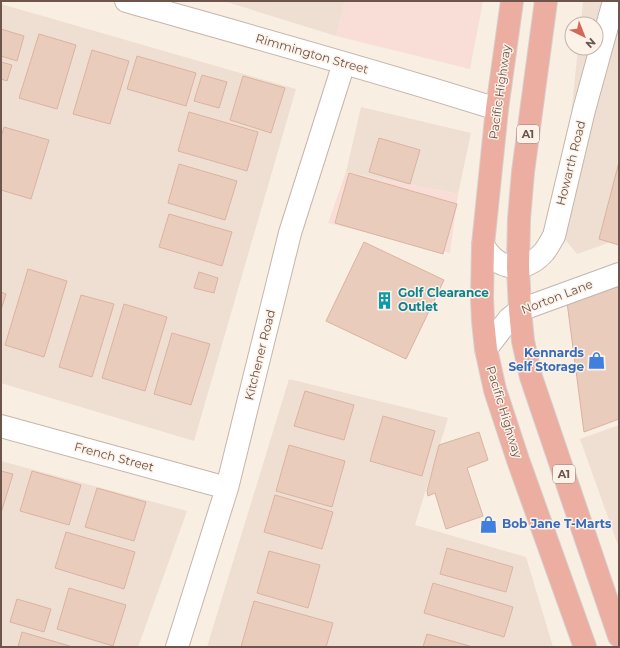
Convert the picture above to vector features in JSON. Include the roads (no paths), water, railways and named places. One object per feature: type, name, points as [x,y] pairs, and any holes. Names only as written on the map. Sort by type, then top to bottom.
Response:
[{"type":"highway","name":"Pacific Highway","points":[[512,1],[497,110],[483,245],[482,298],[486,349],[495,390],[518,460],[585,647]]},
{"type":"highway","name":"A1","points":[[546,1],[523,172],[519,219],[518,267],[523,341],[532,377],[619,636]]},
{"type":"street","name":"Rimmington Street","points":[[126,1],[344,63],[497,110]]},
{"type":"street","name":"Howarth Road","points":[[518,267],[531,263],[544,252],[554,236],[584,110],[614,1]]},
{"type":"street","name":"Kitchener Road","points":[[177,647],[227,488],[290,233],[344,63]]},
{"type":"street","points":[[483,245],[487,252],[497,261],[508,266],[518,267]]},
{"type":"street","name":"Norton Lane","points":[[486,349],[509,319],[520,310],[619,274]]},
{"type":"street","name":"French Street","points":[[1,426],[227,488]]},
{"type":"place","name":"Golf Clearance Outlet","points":[[385,300]]},
{"type":"place","name":"Kennards Self Storage","points":[[597,360]]},
{"type":"place","name":"Bob Jane T-Marts","points":[[489,524]]}]
